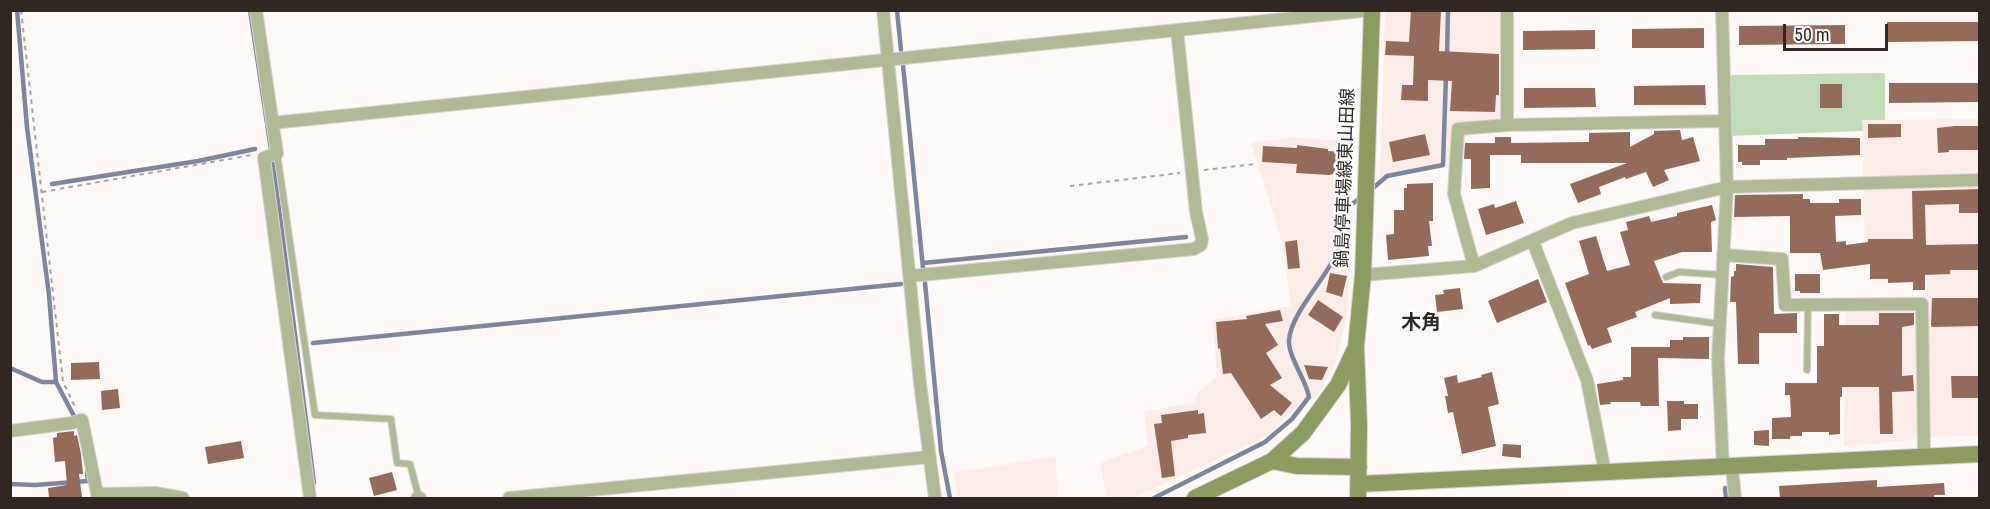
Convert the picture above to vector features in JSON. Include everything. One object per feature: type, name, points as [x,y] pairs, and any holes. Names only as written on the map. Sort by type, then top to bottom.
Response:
[{"type":"main road","name":"鍋島停車場線東山田線","points":[[1358,483],[1356,346],[1362,275],[1372,10]]},
{"type":"main road","name":"鍋島停車場線東山田線","points":[[1195,498],[1272,461],[1303,433],[1338,385],[1356,346]]},
{"type":"main road","points":[[1272,461],[1358,483],[1980,454]]},
{"type":"street","points":[[256,10],[277,153],[264,158],[310,498]]},
{"type":"street","points":[[883,10],[935,498]]},
{"type":"street","points":[[272,123],[1372,10]]},
{"type":"street","points":[[1507,10],[1507,125]]},
{"type":"street","points":[[1722,10],[1727,187],[1718,359],[1727,467],[1735,498]]},
{"type":"street","points":[[910,276],[1194,249],[1201,245],[1177,30]]},
{"type":"street","points":[[1474,266],[1454,194],[1458,129],[1507,125],[1724,122]]},
{"type":"street","points":[[1362,275],[1474,266],[1572,223],[1727,187],[1980,180]]},
{"type":"street","points":[[1533,242],[1587,380],[1605,472]]},
{"type":"street","points":[[1724,255],[1782,259],[1785,305],[1922,304],[1924,456]]},
{"type":"street","points":[[10,431],[77,421],[97,496],[155,493],[183,498]]},
{"type":"street","points":[[509,498],[929,457]]},
{"type":"lane","points":[[277,153],[315,415],[391,419],[397,463],[410,464],[419,498]]},
{"type":"lane","points":[[1666,278],[1679,272],[1722,275]]},
{"type":"lane","points":[[1808,305],[1808,370]]},
{"type":"lane","points":[[1655,315],[1720,324]]},
{"type":"path","points":[[21,10],[63,382],[77,421]]},
{"type":"path","points":[[42,192],[253,155],[264,158]]},
{"type":"path","points":[[1070,186],[1255,164]]},
{"type":"shaded area","points":[[1385,11],[1500,11],[1503,120],[1454,124],[1452,161],[1380,178]]},
{"type":"shaded area","points":[[1979,119],[1979,436],[1933,437],[1844,446],[1846,299],[1927,296],[1926,254],[1865,253],[1862,120]]},
{"type":"shaded area","points":[[1293,137],[1350,142],[1353,145],[1347,317],[1335,365],[1315,399],[1302,401],[1269,435],[1133,498],[1107,498],[1100,462],[1148,446],[1144,412],[1194,402],[1199,391],[1217,377],[1213,320],[1291,306],[1282,242],[1251,143]]},
{"type":"shaded area","points":[[1056,456],[1057,498],[958,498],[954,473]]},
{"type":"green space","points":[[1885,73],[1885,120],[1862,120],[1863,131],[1728,136],[1728,81],[1732,75]]},
{"type":"building","points":[[1411,10],[1441,10],[1439,51],[1499,54],[1499,95],[1496,95],[1495,112],[1450,111],[1452,81],[1428,80],[1428,101],[1401,100],[1402,85],[1413,85],[1414,56],[1385,55],[1386,41],[1409,42]]},
{"type":"building","points":[[1887,22],[1980,22],[1980,41],[1887,42]]},
{"type":"building","points":[[1845,25],[1845,44],[1739,45],[1739,26]]},
{"type":"building","points":[[1704,28],[1704,48],[1632,48],[1632,29]]},
{"type":"building","points":[[1595,30],[1595,49],[1523,50],[1523,31]]},
{"type":"building","points":[[1889,83],[1980,83],[1980,102],[1889,103]]},
{"type":"building","points":[[1820,84],[1842,84],[1842,108],[1820,108]]},
{"type":"building","points":[[1705,85],[1706,105],[1634,105],[1634,86]]},
{"type":"building","points":[[1524,88],[1595,88],[1596,107],[1524,108]]},
{"type":"building","points":[[1868,124],[1901,124],[1901,137],[1868,138]]},
{"type":"building","points":[[1980,126],[1980,150],[1949,150],[1949,152],[1938,153],[1937,128]]},
{"type":"building","points":[[1680,130],[1682,140],[1693,137],[1700,161],[1664,170],[1669,180],[1653,187],[1646,172],[1626,179],[1625,177],[1599,187],[1601,194],[1578,203],[1570,184],[1627,163],[1521,163],[1521,155],[1490,155],[1490,188],[1471,189],[1471,159],[1464,159],[1465,143],[1495,143],[1495,137],[1511,137],[1511,143],[1589,142],[1589,133],[1630,132],[1630,147],[1654,134],[1654,131]]},
{"type":"building","points":[[1425,134],[1430,155],[1393,162],[1389,142]]},
{"type":"building","points":[[1798,137],[1860,138],[1860,155],[1760,160],[1760,165],[1742,165],[1742,162],[1738,162],[1738,145],[1765,145],[1765,139],[1798,139]]},
{"type":"building","points":[[1297,145],[1344,152],[1343,169],[1337,169],[1337,173],[1329,175],[1296,173],[1297,164],[1262,162],[1263,146],[1297,148]]},
{"type":"building","points":[[1433,183],[1433,221],[1429,221],[1432,246],[1428,246],[1429,256],[1388,260],[1386,235],[1394,234],[1394,210],[1404,210],[1404,188],[1407,188],[1407,184]]},
{"type":"building","points":[[1980,189],[1980,213],[1959,213],[1959,204],[1925,205],[1926,245],[1980,244],[1980,270],[1950,270],[1950,274],[1925,275],[1925,290],[1913,290],[1913,282],[1888,283],[1888,279],[1870,279],[1870,264],[1823,270],[1820,253],[1790,253],[1790,216],[1734,217],[1735,195],[1803,194],[1803,199],[1810,199],[1810,203],[1839,203],[1839,199],[1861,199],[1861,215],[1835,216],[1836,242],[1846,241],[1846,245],[1868,242],[1868,239],[1913,239],[1912,191]]},
{"type":"building","points":[[1516,201],[1524,223],[1486,235],[1478,209],[1494,204],[1495,208]]},
{"type":"building","points":[[1712,205],[1716,220],[1711,222],[1712,252],[1682,252],[1654,261],[1663,283],[1701,284],[1700,303],[1670,304],[1670,298],[1635,312],[1637,317],[1607,328],[1612,342],[1592,349],[1590,345],[1588,346],[1565,283],[1589,274],[1579,241],[1596,236],[1607,271],[1630,265],[1620,232],[1628,230],[1626,222],[1649,216],[1651,222]]},
{"type":"building","points":[[1297,240],[1300,268],[1288,269],[1285,242]]},
{"type":"building","points":[[1736,264],[1773,267],[1774,314],[1797,313],[1797,333],[1759,333],[1759,364],[1738,364],[1736,302],[1730,302],[1731,277],[1736,271]]},
{"type":"building","points":[[1330,273],[1347,276],[1342,297],[1326,292]]},
{"type":"building","points":[[1795,274],[1820,274],[1820,293],[1795,291]]},
{"type":"building","points":[[1538,279],[1547,302],[1497,323],[1488,301]]},
{"type":"building","points":[[1460,288],[1463,309],[1437,312],[1435,295],[1444,294],[1443,290]]},
{"type":"building","points":[[1932,298],[1980,298],[1980,326],[1932,327]]},
{"type":"building","points":[[1318,300],[1343,317],[1334,332],[1308,315]]},
{"type":"building","points":[[1280,310],[1283,321],[1265,324],[1278,345],[1266,353],[1282,378],[1270,385],[1292,403],[1281,416],[1274,410],[1261,419],[1231,373],[1223,374],[1216,322],[1247,319],[1246,316]]},
{"type":"building","points":[[1879,313],[1914,313],[1914,325],[1902,327],[1902,376],[1913,375],[1914,391],[1892,392],[1893,434],[1880,434],[1879,387],[1842,387],[1840,434],[1802,432],[1802,436],[1790,436],[1790,439],[1772,439],[1772,418],[1791,417],[1790,395],[1785,395],[1785,383],[1817,383],[1817,346],[1824,346],[1824,314],[1839,314],[1839,325],[1879,325]]},
{"type":"building","points":[[1683,337],[1709,337],[1709,359],[1658,358],[1659,406],[1641,406],[1640,402],[1610,402],[1611,404],[1600,405],[1597,384],[1631,377],[1631,347],[1670,347],[1670,340],[1683,340]]},
{"type":"building","points":[[99,362],[100,379],[71,380],[71,363]]},
{"type":"building","points":[[1304,365],[1328,367],[1322,380],[1309,379]]},
{"type":"building","points":[[1492,372],[1499,404],[1488,407],[1496,446],[1462,454],[1453,412],[1448,413],[1445,396],[1448,396],[1444,378],[1457,375],[1458,383]]},
{"type":"building","points":[[1951,376],[1980,376],[1980,398],[1952,398]]},
{"type":"building","points":[[118,389],[120,408],[102,410],[101,391]]},
{"type":"building","points":[[1667,401],[1698,404],[1698,419],[1681,419],[1681,430],[1668,431]]},
{"type":"building","points":[[1198,410],[1198,414],[1204,413],[1206,433],[1188,435],[1188,438],[1171,441],[1175,476],[1162,478],[1154,424],[1162,423],[1161,415]]},
{"type":"building","points":[[1769,430],[1769,446],[1754,445],[1754,431]]},
{"type":"building","points":[[74,431],[81,454],[83,474],[79,474],[82,497],[49,498],[48,488],[67,485],[65,461],[55,462],[53,438],[57,437],[57,433]]},
{"type":"building","points":[[241,441],[244,458],[208,464],[205,447]]},
{"type":"building","points":[[1503,444],[1521,445],[1521,458],[1502,456]]},
{"type":"building","points":[[392,472],[397,490],[374,496],[369,478]]},
{"type":"building","points":[[1877,480],[1877,487],[1944,483],[1945,495],[1934,495],[1934,498],[1780,498],[1779,486]]},
{"type":"waterway","points":[[17,10],[27,127],[49,295],[56,382],[76,420]]},
{"type":"waterway","points":[[250,10],[274,170],[314,483]]},
{"type":"waterway","points":[[897,10],[901,50]]},
{"type":"waterway","points":[[1447,56],[1448,10]]},
{"type":"waterway","points":[[903,65],[923,268]]},
{"type":"waterway","points":[[1372,189],[1387,176],[1443,165],[1446,76]]},
{"type":"waterway","points":[[52,184],[198,161],[255,149]]},
{"type":"waterway","points":[[1154,498],[1265,442],[1292,419],[1309,397],[1289,347],[1291,329],[1338,250],[1347,208],[1360,198]]},
{"type":"waterway","points":[[923,263],[1186,237]]},
{"type":"waterway","points":[[925,283],[941,451],[950,498]]},
{"type":"waterway","points":[[313,343],[901,284]]},
{"type":"waterway","points":[[10,368],[42,382],[56,382]]},
{"type":"waterway","points":[[10,484],[35,485],[88,481],[87,472]]},
{"type":"waterway","points":[[1725,488],[1726,498]]},
{"type":"district","name":"木角","points":[[1421,324]]}]
